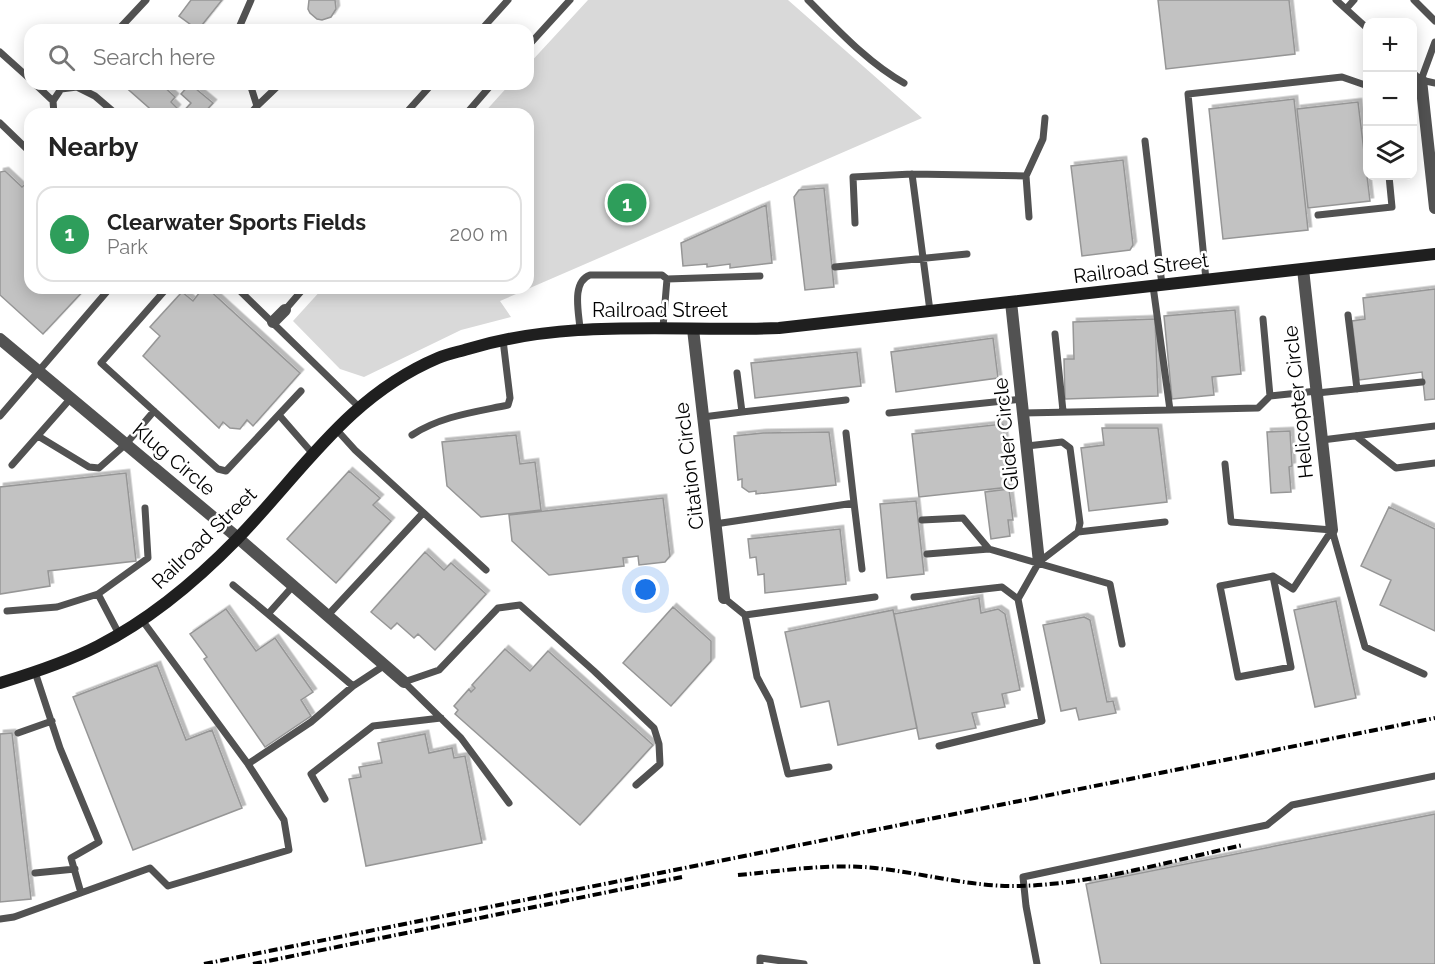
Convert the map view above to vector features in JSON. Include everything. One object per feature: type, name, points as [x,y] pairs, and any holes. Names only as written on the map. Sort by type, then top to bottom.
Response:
[{"type":"main road","name":"Railroad Street","points":[[0,683],[35,672],[98,646],[142,620],[192,583],[238,538],[359,406],[389,384],[438,358],[503,340],[544,332],[663,327],[723,330],[779,328],[1435,254]]},
{"type":"street","points":[[1417,91],[1435,208]]},
{"type":"street","name":"Helicopter Circle","points":[[1303,269],[1332,530]]},
{"type":"street","name":"Glider Circle","points":[[1011,302],[1039,562]]},
{"type":"street","points":[[273,322],[285,310]]},
{"type":"street","name":"Citation Circle","points":[[693,329],[724,598]]},
{"type":"street","name":"Klug Circle","points":[[0,339],[238,538],[404,681]]},
{"type":"lane","points":[[124,24],[146,0]]},
{"type":"lane","points":[[241,24],[251,0]]},
{"type":"lane","points":[[486,24],[508,0]]},
{"type":"lane","points":[[534,39],[570,0]]},
{"type":"lane","points":[[808,0],[852,43],[904,84]]},
{"type":"lane","points":[[1336,0],[1363,24]]},
{"type":"lane","points":[[1346,9],[1354,0]]},
{"type":"lane","points":[[1414,0],[1435,21]]},
{"type":"lane","points":[[1428,14],[1435,7]]},
{"type":"lane","points":[[1417,74],[1435,42]]},
{"type":"lane","points":[[0,52],[24,74]]},
{"type":"lane","points":[[1206,280],[1188,94],[1342,77],[1363,84]]},
{"type":"lane","points":[[1417,78],[1435,83]]},
{"type":"lane","points":[[42,90],[54,101]]},
{"type":"lane","points":[[54,108],[54,101],[62,90]]},
{"type":"lane","points":[[83,90],[95,96],[109,108]]},
{"type":"lane","points":[[252,90],[257,106],[274,90]]},
{"type":"lane","points":[[410,108],[427,90]]},
{"type":"lane","points":[[471,108],[487,90]]},
{"type":"lane","points":[[1029,217],[1026,176],[1043,139],[1045,118]]},
{"type":"lane","points":[[0,123],[24,146]]},
{"type":"lane","points":[[0,137],[7,130]]},
{"type":"lane","points":[[1145,141],[1170,410]]},
{"type":"lane","points":[[855,223],[853,177],[912,174],[1026,176]]},
{"type":"lane","points":[[912,174],[930,311]]},
{"type":"lane","points":[[1318,215],[1392,207],[1389,180]]},
{"type":"lane","points":[[835,267],[967,254]]},
{"type":"lane","points":[[580,329],[578,292],[580,284],[585,277],[590,275],[662,275],[667,279],[760,276]]},
{"type":"lane","points":[[663,327],[667,279]]},
{"type":"lane","points":[[0,416],[105,294]]},
{"type":"lane","points":[[162,294],[101,363],[218,469],[226,471],[301,391]]},
{"type":"lane","points":[[243,294],[359,406]]},
{"type":"lane","points":[[285,310],[299,294]]},
{"type":"lane","points":[[1348,315],[1357,389]]},
{"type":"lane","points":[[1263,319],[1270,396]]},
{"type":"lane","points":[[1055,334],[1063,411]]},
{"type":"lane","points":[[412,435],[426,426],[451,417],[508,405],[510,398],[503,340]]},
{"type":"lane","points":[[737,373],[742,412]]},
{"type":"lane","points":[[1023,413],[1258,408],[1270,396],[1422,382]]},
{"type":"lane","points":[[12,465],[71,398]]},
{"type":"lane","points":[[889,413],[1022,399]]},
{"type":"lane","points":[[703,417],[846,400]]},
{"type":"lane","points":[[38,436],[89,467],[99,468],[126,444],[154,411]]},
{"type":"lane","points":[[279,415],[313,454]]},
{"type":"lane","points":[[1322,440],[1435,426]]},
{"type":"lane","points":[[336,429],[355,450],[486,570]]},
{"type":"lane","points":[[846,433],[862,569]]},
{"type":"lane","points":[[1356,436],[1396,468],[1435,463]]},
{"type":"lane","points":[[1027,446],[1062,442],[1070,448],[1080,523],[1078,532]]},
{"type":"lane","points":[[1225,464],[1231,522],[1332,530]]},
{"type":"lane","points":[[715,524],[854,503]]},
{"type":"lane","points":[[7,610],[57,607],[98,594],[148,558],[145,508]]},
{"type":"lane","points":[[328,615],[423,513]]},
{"type":"lane","points":[[922,520],[963,518],[989,549]]},
{"type":"lane","points":[[939,746],[1042,721],[1018,599],[1039,562],[1078,532],[1165,522]]},
{"type":"lane","points":[[1273,576],[1291,666],[1238,677],[1220,586],[1273,576],[1293,589],[1332,530]]},
{"type":"lane","points":[[1332,530],[1365,647],[1424,674]]},
{"type":"lane","points":[[927,554],[989,549],[1110,584],[1122,644]]},
{"type":"lane","points":[[233,585],[353,686]]},
{"type":"lane","points":[[268,614],[293,586]]},
{"type":"lane","points":[[914,597],[1002,587],[1018,599]]},
{"type":"lane","points":[[98,594],[119,634]]},
{"type":"lane","points":[[745,615],[874,597]]},
{"type":"lane","points":[[724,598],[745,615],[757,677],[770,701],[788,774],[829,767]]},
{"type":"lane","points":[[509,803],[461,738],[404,681],[440,670],[498,608],[520,605],[654,728],[659,744],[660,764],[636,785]]},
{"type":"lane","points":[[0,919],[14,917],[150,868],[168,886],[289,850],[284,820],[248,764],[142,620]]},
{"type":"lane","points":[[248,764],[310,722],[353,686],[385,665]]},
{"type":"lane","points":[[35,672],[60,748],[99,843],[71,858],[81,893]]},
{"type":"lane","points":[[325,799],[311,774],[373,726],[441,718]]},
{"type":"lane","points":[[18,733],[52,721]]},
{"type":"lane","points":[[1036,964],[1023,877],[1267,825],[1292,805],[1435,776]]},
{"type":"lane","points":[[35,873],[75,870]]},
{"type":"lane","points":[[760,964],[760,958],[804,964]]},
{"type":"shaded area","points":[[588,0],[788,0],[922,118],[534,286],[534,108],[488,108],[505,90],[534,90],[534,58]]},
{"type":"shaded area","points":[[318,294],[516,294],[500,301],[511,317],[461,330],[364,377],[340,369],[293,321]]},
{"type":"building","points":[[191,0],[222,0],[203,24],[190,24],[179,16]]},
{"type":"building","points":[[309,0],[335,0],[336,9],[331,17],[317,19],[308,9]]},
{"type":"building","points":[[1158,0],[1289,0],[1295,54],[1166,69]]},
{"type":"building","points":[[129,90],[167,90],[175,97],[171,102],[177,108],[149,108]]},
{"type":"building","points":[[185,90],[197,90],[213,103],[208,108],[186,108],[191,103],[181,94]]},
{"type":"building","points":[[1294,99],[1308,230],[1223,239],[1209,109]]},
{"type":"building","points":[[1358,102],[1363,143],[1363,180],[1367,180],[1370,201],[1308,208],[1297,109]]},
{"type":"building","points":[[1123,160],[1133,245],[1130,250],[1082,256],[1071,166]]},
{"type":"building","points":[[5,171],[22,187],[24,185],[24,294],[80,294],[43,334],[0,295],[0,172]]},
{"type":"building","points":[[824,188],[834,287],[805,290],[794,197],[799,190]]},
{"type":"building","points":[[766,205],[772,263],[730,268],[730,264],[707,267],[707,264],[683,266],[681,243]]},
{"type":"building","points":[[1435,289],[1435,399],[1425,400],[1422,372],[1359,380],[1352,321],[1365,319],[1363,298]]},
{"type":"building","points":[[180,294],[184,294],[193,301],[198,294],[214,294],[300,373],[253,426],[247,420],[240,429],[230,428],[223,422],[219,428],[143,356],[160,336],[150,327]]},
{"type":"building","points":[[1235,310],[1241,374],[1212,377],[1214,395],[1172,399],[1164,316]]},
{"type":"building","points":[[1155,319],[1158,396],[1065,399],[1064,359],[1074,359],[1073,322]]},
{"type":"building","points":[[993,338],[998,378],[896,392],[891,352]]},
{"type":"building","points":[[857,352],[861,386],[755,398],[751,363]]},
{"type":"building","points":[[1003,424],[1010,487],[919,497],[912,434]]},
{"type":"building","points":[[1102,428],[1158,428],[1167,502],[1089,511],[1081,448],[1104,445]]},
{"type":"building","points":[[1290,431],[1291,492],[1271,493],[1267,432]]},
{"type":"building","points":[[829,432],[836,485],[756,494],[756,491],[749,492],[742,487],[742,479],[738,480],[734,436]]},
{"type":"building","points":[[516,435],[520,464],[535,462],[541,510],[481,517],[447,486],[442,442]]},
{"type":"building","points":[[349,471],[380,498],[373,505],[391,521],[336,583],[287,539]]},
{"type":"building","points":[[126,473],[136,561],[48,571],[50,586],[0,594],[0,487]]},
{"type":"building","points":[[1009,489],[1013,520],[1008,520],[1010,536],[991,539],[985,492]]},
{"type":"building","points":[[663,498],[670,556],[665,562],[639,565],[638,556],[623,558],[624,566],[549,575],[512,541],[509,515]]},
{"type":"building","points":[[916,501],[924,574],[887,578],[880,504]]},
{"type":"building","points":[[1389,507],[1435,529],[1435,631],[1380,605],[1391,580],[1361,566]]},
{"type":"building","points":[[840,529],[846,584],[765,593],[764,574],[758,575],[756,557],[750,558],[748,539]]},
{"type":"building","points":[[425,552],[444,570],[451,563],[486,594],[435,650],[418,634],[414,638],[397,623],[391,629],[371,612]]},
{"type":"building","points":[[979,598],[981,613],[998,609],[1005,614],[1020,690],[1002,694],[1005,707],[972,713],[976,728],[919,739],[894,614]]},
{"type":"building","points":[[1336,601],[1356,698],[1315,707],[1294,610]]},
{"type":"building","points":[[673,607],[711,641],[711,661],[671,706],[623,663]]},
{"type":"building","points":[[226,609],[256,651],[275,638],[313,692],[301,700],[311,716],[265,747],[204,659],[207,657],[190,634]]},
{"type":"building","points":[[893,610],[917,728],[838,745],[829,701],[801,707],[785,632]]},
{"type":"building","points":[[1084,617],[1090,620],[1107,702],[1113,701],[1116,713],[1079,720],[1076,708],[1061,711],[1043,625]]},
{"type":"building","points":[[505,649],[530,671],[548,651],[653,745],[580,825],[455,714],[458,710],[454,706],[469,689],[471,692],[475,688],[472,685]]},
{"type":"building","points":[[157,665],[186,740],[212,730],[242,808],[133,850],[73,697]]},
{"type":"building","points":[[12,733],[31,899],[0,902],[0,734]]},
{"type":"building","points":[[425,734],[429,753],[452,748],[454,758],[465,756],[482,843],[366,866],[349,779],[361,777],[359,767],[382,763],[378,743]]},
{"type":"building","points":[[1435,814],[1435,964],[1101,964],[1086,884]]},
{"type":"railway","points":[[204,964],[1435,718]]},
{"type":"railway","points":[[738,875],[841,866],[893,870],[983,884],[1019,886],[1076,881],[1132,871],[1243,845]]},
{"type":"railway","points":[[253,964],[682,877]]},
{"type":"place","name":"Clearwater Sports Fields","points":[[627,203]]}]
